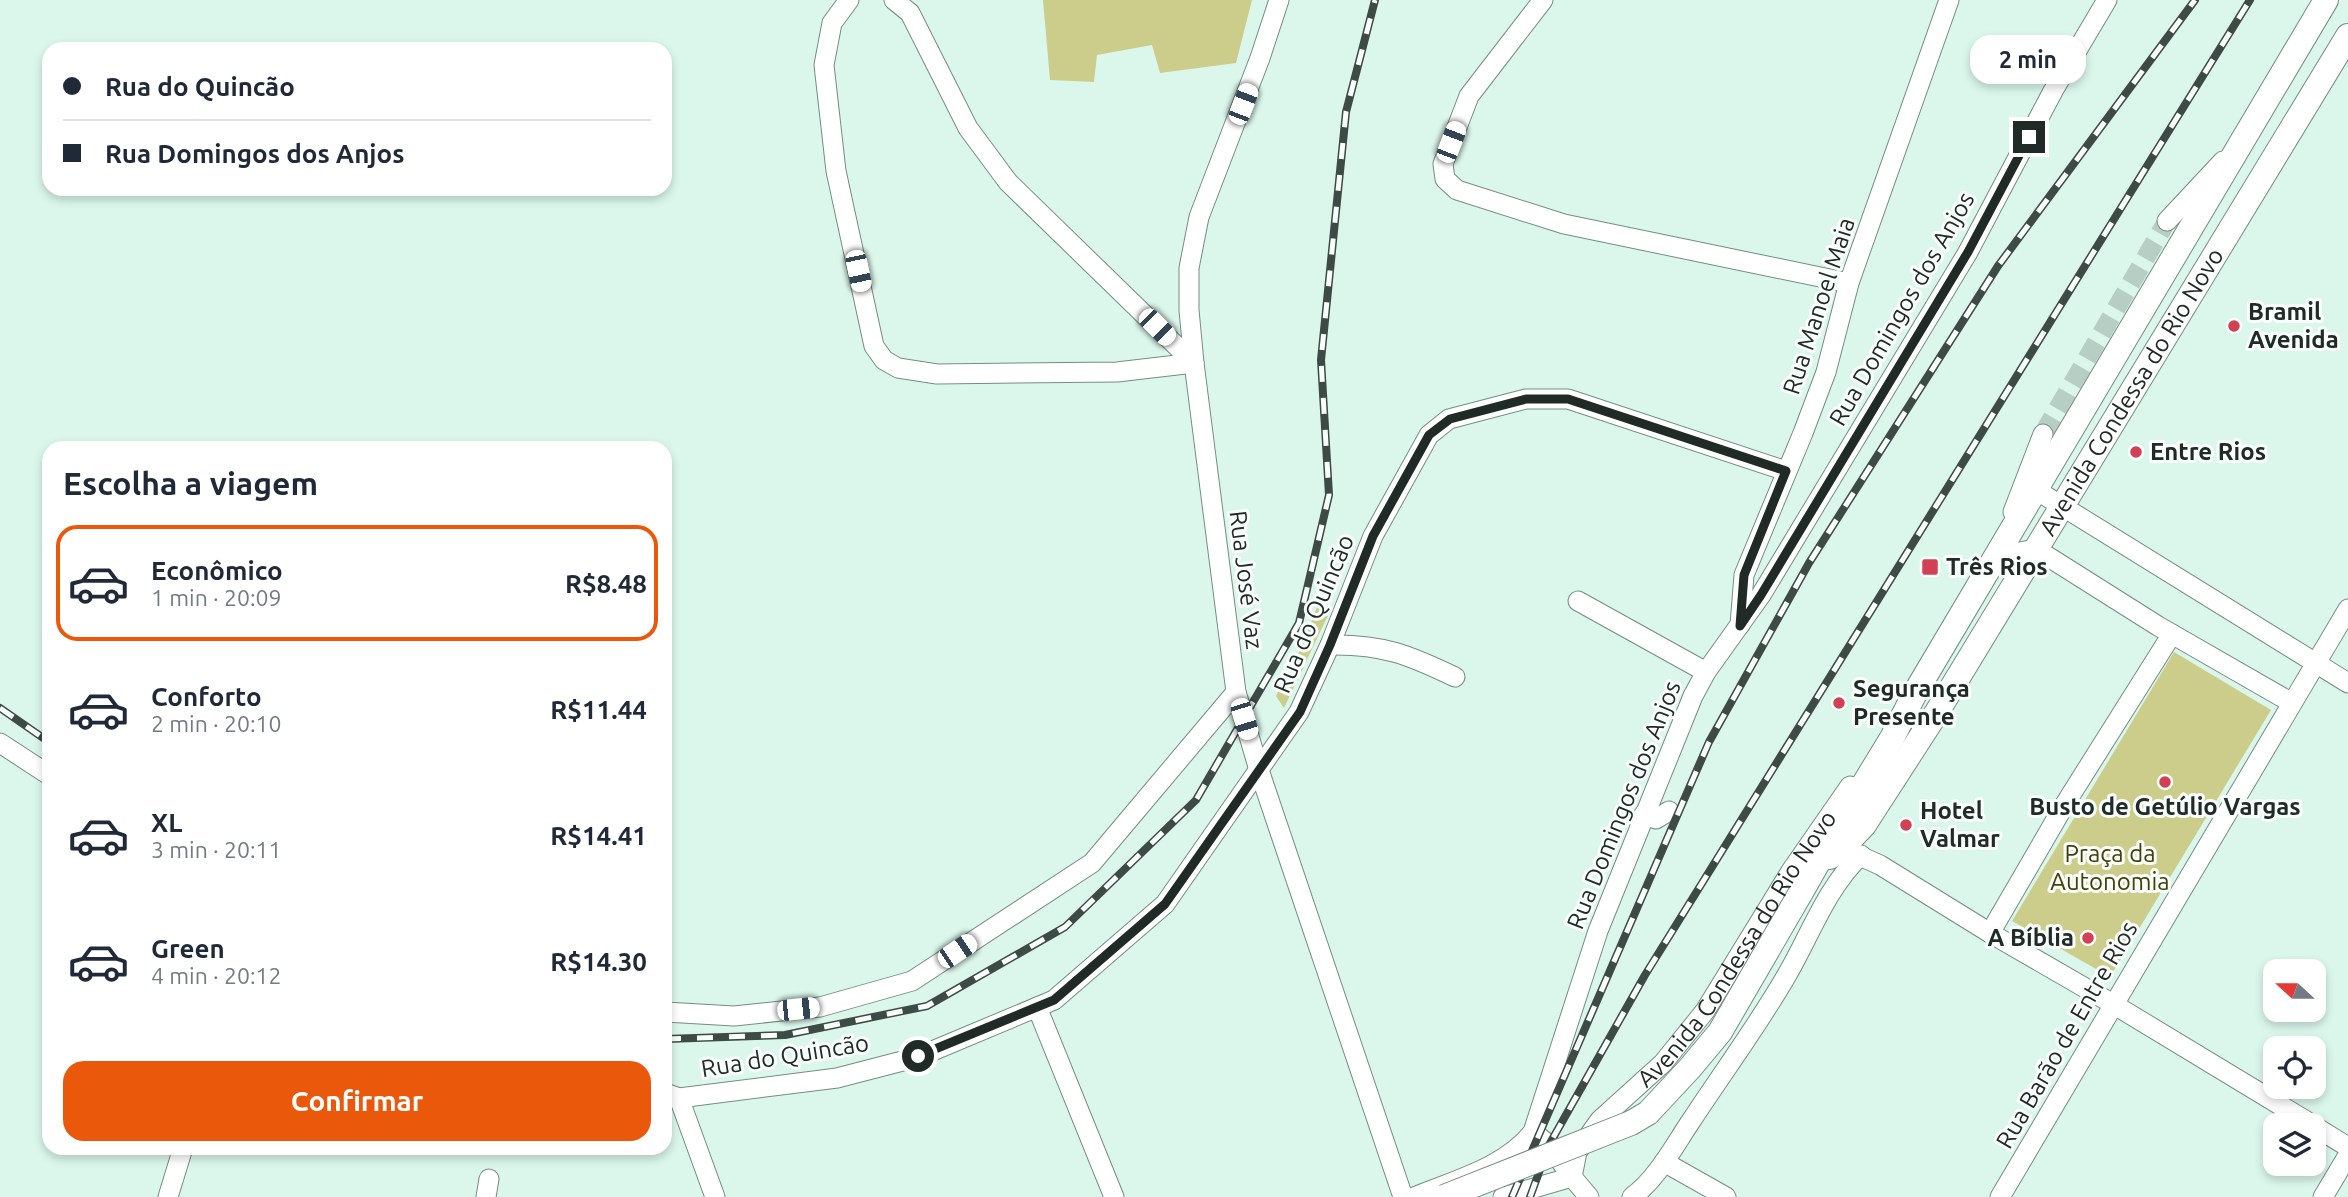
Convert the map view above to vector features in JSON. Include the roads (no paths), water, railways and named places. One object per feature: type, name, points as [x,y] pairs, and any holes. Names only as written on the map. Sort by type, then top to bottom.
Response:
[{"type":"main road","name":"Avenida Condessa do Rio Novo","points":[[1817,866],[1892,738],[1915,693],[2326,0]]},
{"type":"main road","name":"Avenida Condessa do Rio Novo","points":[[1817,866],[1851,852],[1864,825],[1937,712],[2348,36]]},
{"type":"main road","points":[[1444,1197],[1631,1123],[1648,1113],[1720,1032],[1817,866]]},
{"type":"street","points":[[849,0],[832,23],[824,65],[836,171],[874,346],[884,360],[898,368],[937,374],[1117,372],[1194,363]]},
{"type":"street","points":[[894,0],[910,13],[968,128],[1009,182],[1194,363]]},
{"type":"street","name":"Rua José Vaz","points":[[1279,0],[1260,58],[1199,217],[1189,268],[1189,310],[1194,363],[1236,692],[1259,770],[1403,1197]]},
{"type":"street","points":[[1543,0],[1469,96],[1443,164],[1446,179],[1457,190],[1564,224],[1849,283]]},
{"type":"street","name":"Rua Manoel Maia","points":[[1740,626],[1744,575],[1826,372],[1849,283],[1949,0]]},
{"type":"street","name":"Rua Domingos dos Anjos","points":[[1533,1132],[1598,931],[1693,696],[1706,672],[1761,595],[1968,252],[2053,91],[2107,0]]},
{"type":"street","points":[[2167,221],[2245,137]]},
{"type":"street","name":"Rua do Quincão","points":[[672,1095],[837,1077],[918,1056],[1054,1000],[1165,904],[1300,712],[1373,536],[1429,435],[1450,419],[1526,399],[1568,399],[1786,471]]},
{"type":"street","points":[[1996,558],[2043,435]]},
{"type":"street","points":[[2036,490],[2348,683]]},
{"type":"street","points":[[1996,558],[2036,549],[2172,634],[2292,703]]},
{"type":"street","points":[[1577,601],[1706,672]]},
{"type":"street","name":"Rua Barão de Entre Rios","points":[[2000,1197],[2348,609]]},
{"type":"street","points":[[1990,933],[2065,804],[2172,634]]},
{"type":"street","points":[[1330,645],[1360,644],[1383,648],[1410,655],[1455,677]]},
{"type":"street","points":[[672,1012],[734,1016],[820,1007],[912,981],[1092,863],[1236,692]]},
{"type":"street","name":"Avenida Condessa do Rio Novo","points":[[1572,1177],[1577,1153],[1600,1120],[1663,1063],[1705,1011],[1791,870],[1915,693]]},
{"type":"street","points":[[0,743],[42,770]]},
{"type":"street","points":[[1644,814],[1656,820],[1669,811]]},
{"type":"street","points":[[1851,852],[2113,1004],[2292,1113]]},
{"type":"street","name":"Avenida Condessa do Rio Novo","points":[[1632,1197],[1664,1162],[1787,975],[1844,871],[1851,852]]},
{"type":"street","points":[[1037,1007],[1114,1197]]},
{"type":"street","points":[[672,1095],[715,1197]]},
{"type":"street","points":[[1414,1197],[1485,1168],[1522,1146],[1533,1132],[1549,1145],[1589,1197]]},
{"type":"street","points":[[2326,1134],[2348,1147]]},
{"type":"street","points":[[168,1197],[181,1155]]},
{"type":"street","points":[[2323,1197],[2348,1155]]},
{"type":"street","points":[[1664,1162],[1726,1197]]},
{"type":"street","points":[[1503,1197],[1572,1177]]},
{"type":"tunnel","points":[[2043,434],[2167,221]]},
{"type":"railway","points":[[672,1039],[785,1035],[927,1006],[1065,927],[1196,800],[1299,623],[1329,495],[1321,360],[1346,112],[1375,0]]},
{"type":"railway","points":[[1512,1197],[1709,742],[1809,563],[1998,266],[2195,0]]},
{"type":"railway","points":[[1530,1197],[1549,1145],[1645,975],[2250,0]]},
{"type":"railway","points":[[0,708],[42,737]]},
{"type":"place","name":"Bramil Avenida","points":[[2234,326]]},
{"type":"place","name":"Entre Rios","points":[[2136,452]]},
{"type":"place","name":"Três Rios","points":[[1930,567]]},
{"type":"place","name":"Segurança Presente","points":[[1839,703]]},
{"type":"place","name":"Busto de Getúlio Vargas","points":[[2165,782]]},
{"type":"place","name":"Hotel Valmar","points":[[1906,825]]},
{"type":"place","name":"A Bíblia","points":[[2088,938]]},
{"type":"park label","name":"Praça da Autonomia","points":[[2110,868]]}]
